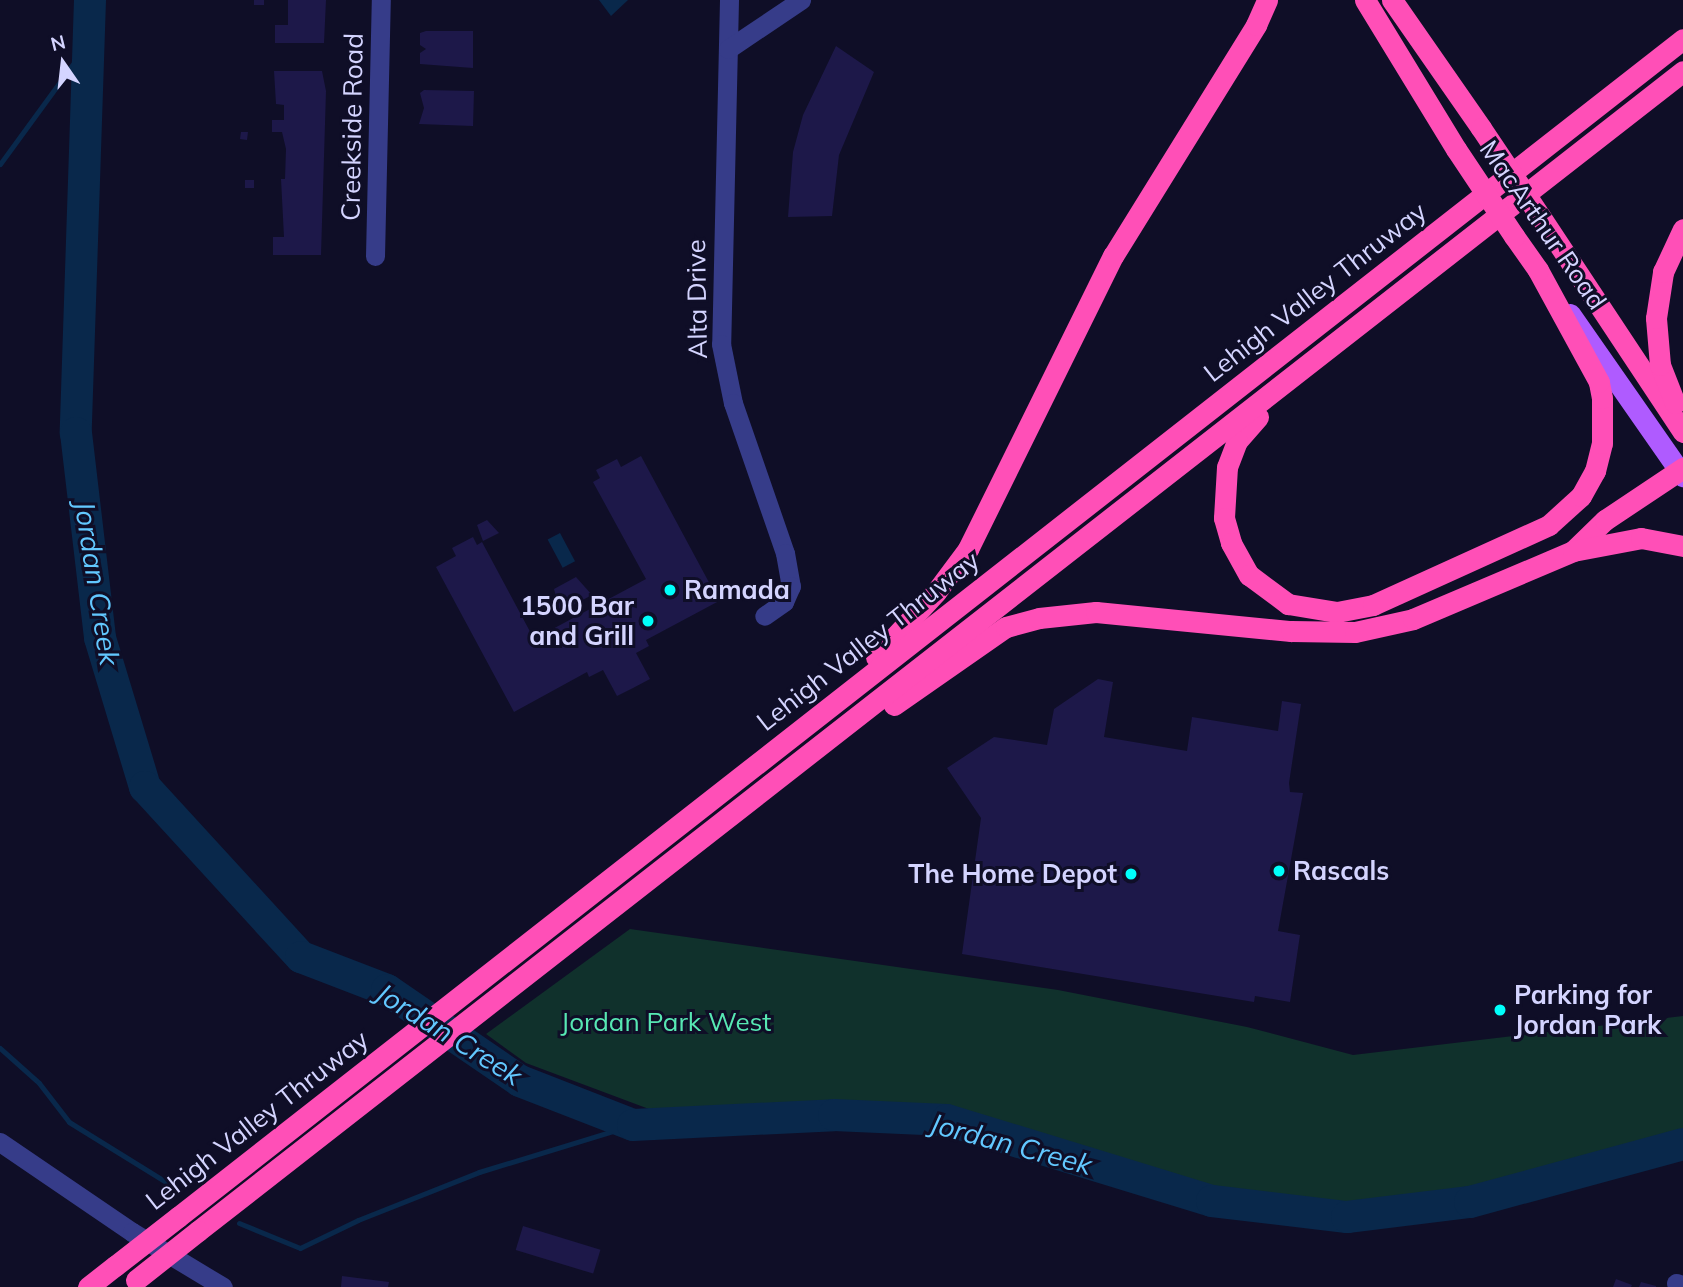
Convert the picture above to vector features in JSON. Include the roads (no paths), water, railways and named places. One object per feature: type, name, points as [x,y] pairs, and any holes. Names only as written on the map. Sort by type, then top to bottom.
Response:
[{"type":"highway","points":[[834,703],[936,592],[968,549],[1113,256],[1256,25],[1267,0]]},
{"type":"highway","name":"MacArthur Road","points":[[1365,0],[1455,149],[1538,270]]},
{"type":"highway","name":"MacArthur Road","points":[[1392,0],[1481,128],[1683,432]]},
{"type":"highway","points":[[1407,0],[1445,78]]},
{"type":"highway","name":"Lehigh Valley Thruway","points":[[88,1287],[1683,39]]},
{"type":"highway","name":"Lehigh Valley Thruway","points":[[131,1283],[1683,71]]},
{"type":"highway","points":[[1683,229],[1663,272],[1656,334],[1665,382],[1683,421]]},
{"type":"highway","points":[[1316,359],[1244,430],[1227,467],[1222,505],[1231,543],[1257,584],[1288,604],[1337,612],[1387,600],[1524,540],[1561,516],[1588,484],[1602,443],[1598,382],[1538,270]]},
{"type":"highway","points":[[1573,551],[1605,520],[1682,471]]},
{"type":"highway","points":[[708,833],[1006,627],[1058,614],[1096,612],[1291,631],[1355,632],[1413,619],[1573,551],[1641,538],[1683,546]]},
{"type":"main road","name":"MacArthur Road","points":[[1538,270],[1682,471]]},
{"type":"street","name":"Creekside Road","points":[[375,256],[381,0]]},
{"type":"street","name":"Alta Drive","points":[[729,0],[721,344],[733,403],[785,553],[791,586],[784,602],[764,616]]},
{"type":"street","points":[[728,49],[801,0]]},
{"type":"street","points":[[0,1142],[216,1286]]},
{"type":"water","points":[[599,0],[628,0],[611,16]]},
{"type":"water","points":[[560,533],[575,561],[563,568],[548,540]]},
{"type":"waterway","name":"Jordan Creek","points":[[90,0],[76,433],[100,638],[145,787],[301,957],[387,990],[520,1081],[633,1125],[834,1115],[947,1120],[1212,1201],[1347,1217],[1470,1202],[1683,1144]]},
{"type":"waterway","points":[[0,164],[89,42]]},
{"type":"waterway","points":[[0,1048],[39,1083],[69,1122],[179,1190]]},
{"type":"waterway","points":[[239,1223],[300,1248],[358,1220],[479,1172],[633,1125]]},
{"type":"place","name":"Ramada","points":[[670,590]]},
{"type":"place","name":"1500 Bar and Grill","points":[[648,621]]},
{"type":"place","name":"Rascals","points":[[1279,871]]},
{"type":"place","name":"The Home Depot","points":[[1131,874]]},
{"type":"place","name":"Parking for Jordan Park","points":[[1500,1010]]},
{"type":"park label","name":"Jordan Park West","points":[[666,1022]]}]
